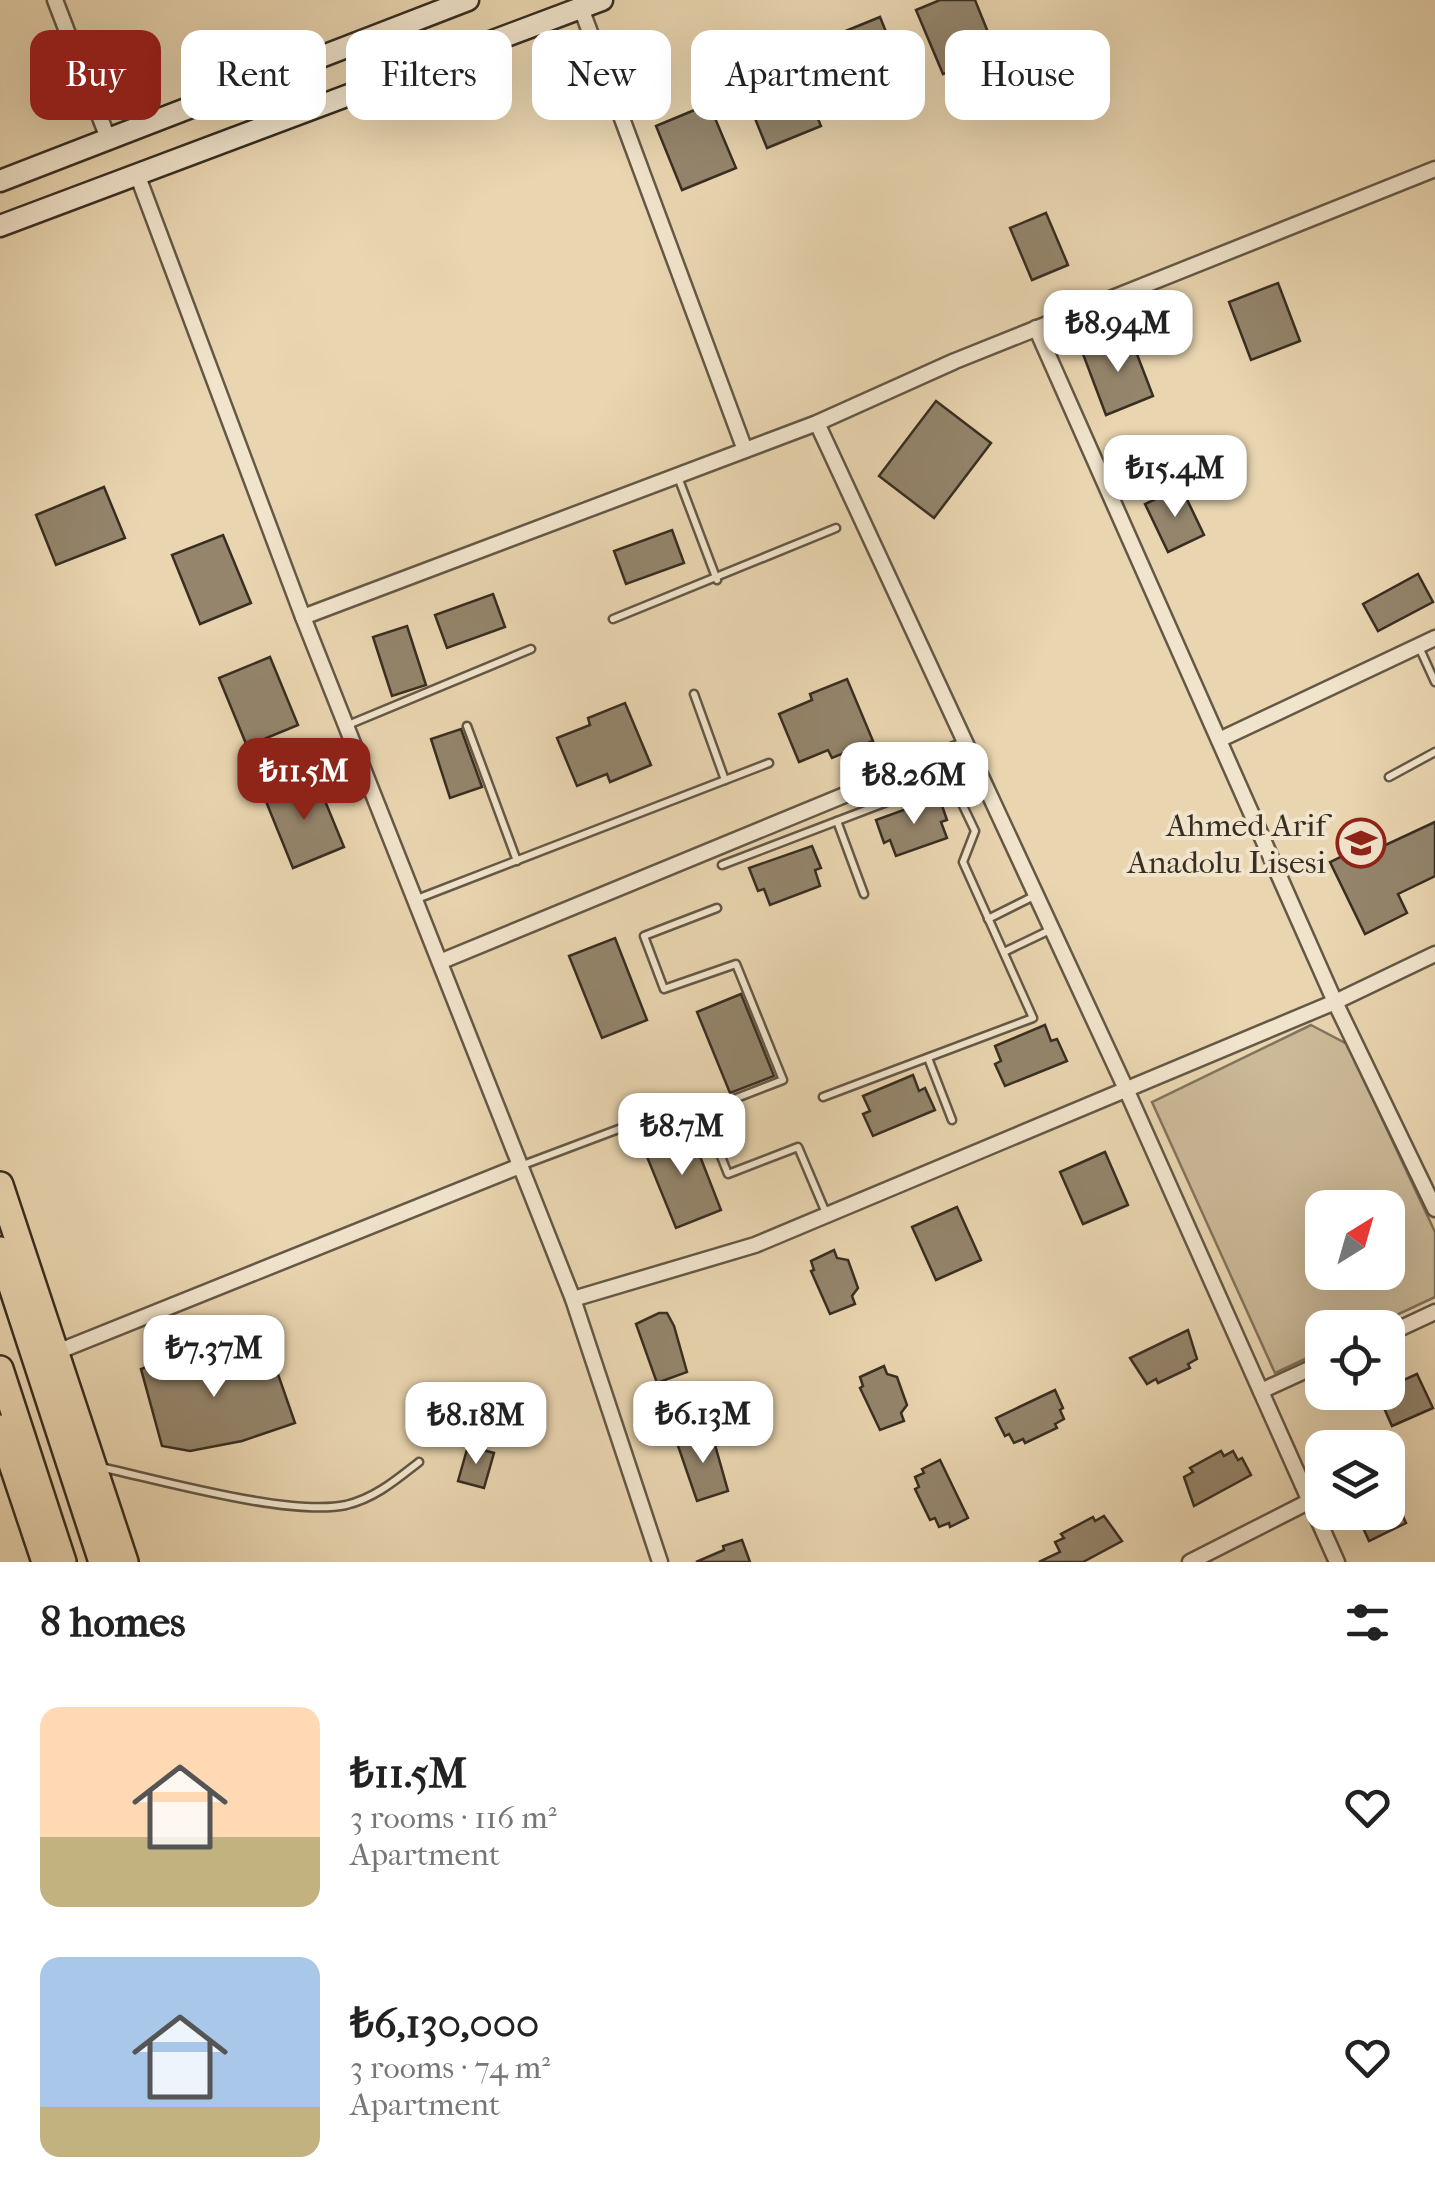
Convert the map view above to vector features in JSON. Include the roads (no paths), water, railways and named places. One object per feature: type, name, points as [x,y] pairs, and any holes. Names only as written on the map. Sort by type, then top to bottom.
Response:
[{"type":"highway","points":[[0,1184],[125,1562]]},
{"type":"highway","points":[[0,1250],[102,1562]]},
{"type":"highway","points":[[0,1368],[63,1562]]},
{"type":"highway","points":[[0,1428],[45,1562]]},
{"type":"main road","points":[[0,180],[468,0]]},
{"type":"main road","points":[[0,226],[602,0]]},
{"type":"street","points":[[55,0],[109,141]]},
{"type":"street","points":[[581,8],[745,450]]},
{"type":"street","points":[[302,617],[816,422],[1036,328],[1435,170]]},
{"type":"street","points":[[137,174],[302,617],[442,961],[573,1299],[660,1562]]},
{"type":"street","points":[[1036,328],[1335,1002],[1435,1209]]},
{"type":"street","points":[[816,422],[1126,1089],[1305,1490]]},
{"type":"street","points":[[1219,740],[1435,638]]},
{"type":"street","points":[[442,961],[966,744]]},
{"type":"street","points":[[573,1299],[755,1245],[1335,1002],[1435,954]]},
{"type":"street","points":[[57,1352],[520,1166]]},
{"type":"street","points":[[1405,1326],[1435,1312]]},
{"type":"street","points":[[1261,1391],[1305,1371]]},
{"type":"street","points":[[1190,1562],[1305,1504]]},
{"type":"street","points":[[1323,1530],[1337,1562]]},
{"type":"lane","points":[[677,475],[717,580]]},
{"type":"lane","points":[[613,619],[717,580],[836,528]]},
{"type":"lane","points":[[1418,646],[1435,682]]},
{"type":"lane","points":[[347,726],[532,649]]},
{"type":"lane","points":[[694,694],[725,780]]},
{"type":"lane","points":[[467,726],[518,861]]},
{"type":"lane","points":[[1390,776],[1435,752]]},
{"type":"lane","points":[[417,899],[768,763]]},
{"type":"lane","points":[[722,864],[934,784],[956,791],[975,832],[963,862],[1033,1018],[823,1097]]},
{"type":"lane","points":[[836,821],[864,894]]},
{"type":"lane","points":[[988,918],[1036,895]]},
{"type":"lane","points":[[717,908],[644,936],[664,989],[736,964],[783,1080],[703,1111],[728,1174],[798,1147],[826,1214]]},
{"type":"lane","points":[[1004,952],[1052,929]]},
{"type":"lane","points":[[928,1058],[952,1120]]},
{"type":"lane","points":[[520,1166],[648,1118]]},
{"type":"lane","points":[[94,1466],[272,1503],[343,1506],[379,1493],[420,1462]]},
{"type":"place","name":"Ahmed Arif Anadolu Lisesi","points":[[1361,843]]}]
